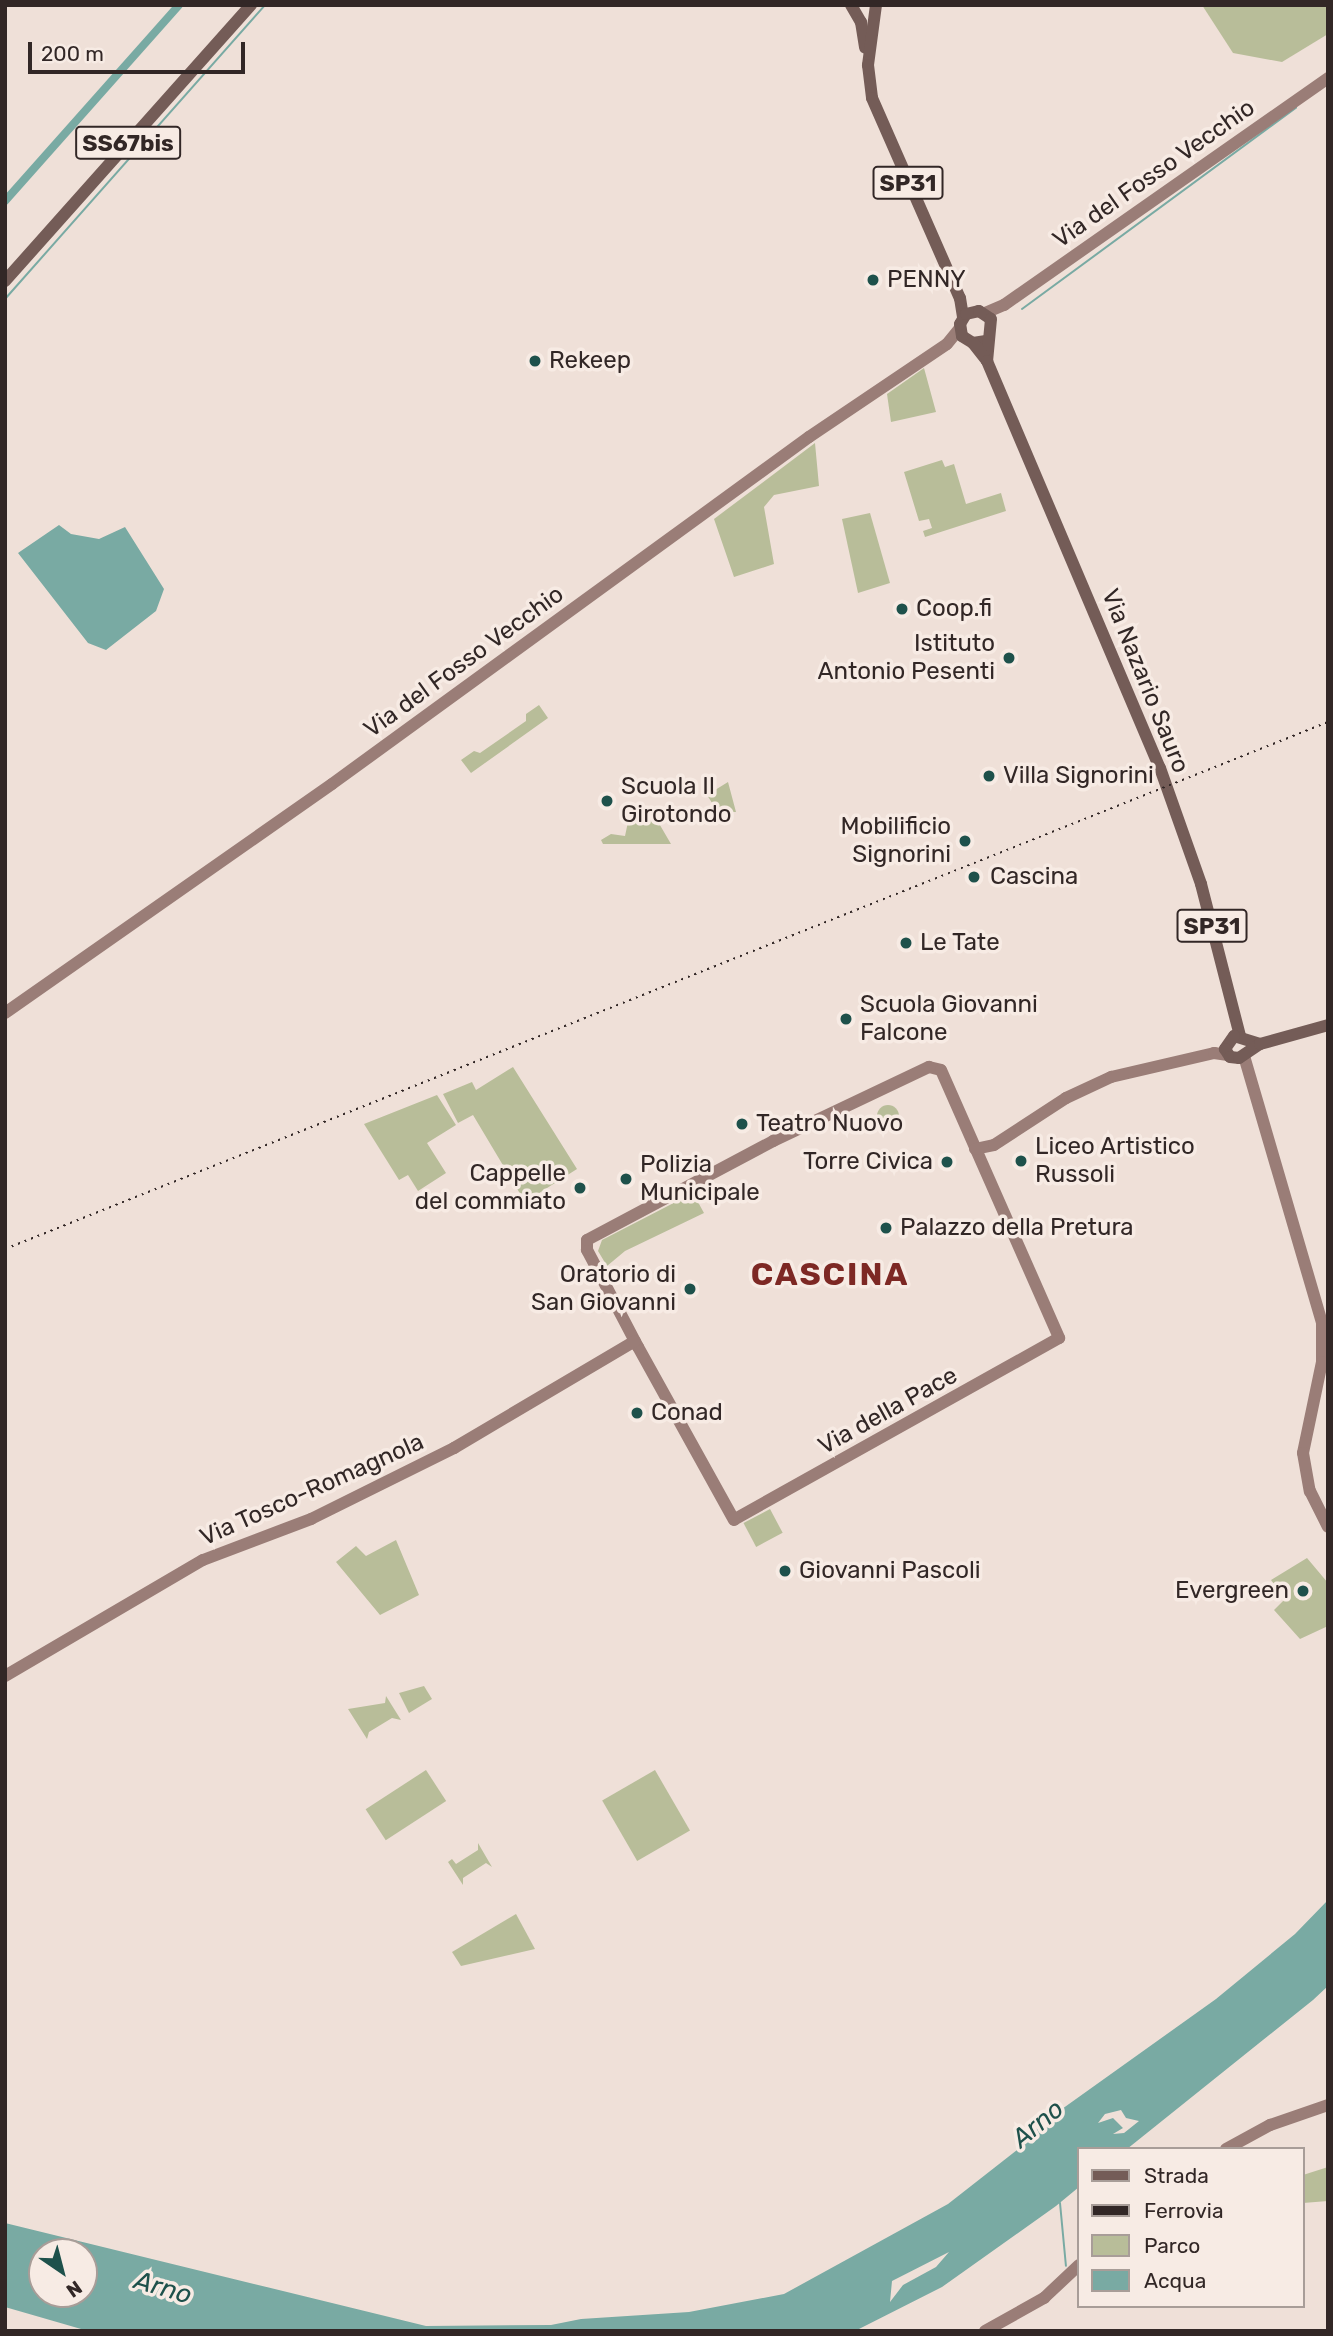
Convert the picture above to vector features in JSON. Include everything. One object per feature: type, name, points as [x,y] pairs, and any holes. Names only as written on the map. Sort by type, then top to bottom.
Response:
[{"type":"main road","name":"SS67bis","points":[[5,281],[251,5]]},
{"type":"main road","name":"Via Nazario Sauro","points":[[851,5],[861,22],[880,119],[975,327],[1160,768],[1205,898],[1236,1046],[1322,1322],[1322,1363],[1303,1453],[1310,1491],[1328,1527]]},
{"type":"main road","name":"Via Nazario Sauro","points":[[868,65],[876,5]]},
{"type":"main road","name":"Via del Fosso Vecchio","points":[[5,1013],[332,784],[809,437],[975,327],[1328,78]]},
{"type":"main road","points":[[975,1149],[994,1145],[1102,1081],[1328,1025]]},
{"type":"main road","points":[[635,1341],[587,1250],[590,1236],[792,1132],[936,1067],[985,1170]]},
{"type":"main road","points":[[985,1170],[994,1145]]},
{"type":"main road","name":"Via della Pace","points":[[635,1341],[734,1520],[1060,1336],[985,1170]]},
{"type":"main road","name":"Via Tosco-Romagnola","points":[[5,1676],[203,1560],[328,1511],[454,1448],[635,1341]]},
{"type":"main road","points":[[1230,2147],[1276,2123],[1328,2105]]},
{"type":"main road","points":[[985,2331],[1044,2298],[1078,2266]]},
{"type":"green space","points":[[1202,5],[1328,5],[1328,34],[1282,62],[1233,53]]},
{"type":"green space","points":[[924,368],[936,412],[891,422],[887,394]]},
{"type":"green space","points":[[815,443],[819,486],[774,495],[764,507],[774,564],[734,577],[714,519]]},
{"type":"green space","points":[[942,460],[945,467],[954,464],[966,504],[1001,493],[1006,511],[925,537],[923,531],[932,528],[929,519],[919,521],[904,472]]},
{"type":"green space","points":[[870,513],[890,583],[858,593],[842,519]]},
{"type":"green space","points":[[539,705],[548,718],[471,773],[461,760],[474,751],[480,753],[526,721],[526,714]]},
{"type":"green space","points":[[728,782],[736,812],[706,812],[714,806],[707,795]]},
{"type":"green space","points":[[650,808],[671,844],[603,844],[601,840],[611,834],[625,836],[628,822]]},
{"type":"green space","points":[[513,1067],[577,1169],[525,1202],[473,1115],[458,1123],[443,1094],[472,1082],[476,1090]]},
{"type":"green space","points":[[437,1095],[456,1125],[427,1143],[446,1173],[418,1191],[408,1175],[399,1180],[364,1124]]},
{"type":"green space","points":[[888,1105],[898,1112],[899,1116],[892,1126],[888,1127],[878,1120],[877,1116],[884,1106]]},
{"type":"green space","points":[[693,1193],[704,1213],[625,1251],[607,1266],[598,1251],[602,1240]]},
{"type":"green space","points":[[770,1509],[783,1533],[756,1547],[744,1523]]},
{"type":"green space","points":[[396,1540],[419,1595],[380,1615],[336,1562],[356,1546],[366,1556]]},
{"type":"green space","name":"Evergreen","points":[[1307,1558],[1328,1583],[1328,1626],[1300,1639],[1274,1610],[1285,1599],[1271,1580]]},
{"type":"green space","points":[[424,1686],[432,1699],[409,1713],[399,1693]]},
{"type":"green space","points":[[386,1696],[401,1720],[392,1718],[369,1732],[367,1739],[348,1709],[385,1703]]},
{"type":"green space","points":[[426,1770],[446,1801],[386,1840],[366,1809]]},
{"type":"green space","points":[[655,1770],[690,1831],[637,1861],[602,1800]]},
{"type":"green space","points":[[478,1843],[492,1867],[486,1863],[463,1878],[463,1885],[448,1862],[452,1859],[456,1864],[478,1850]]},
{"type":"green space","points":[[516,1914],[535,1949],[461,1966],[452,1952]]},
{"type":"green space","points":[[1328,2167],[1328,2201],[1305,2203],[1305,2174]]},
{"type":"water","points":[[59,525],[71,534],[99,539],[125,527],[164,589],[156,611],[106,650],[88,643],[18,553]]},
{"type":"water","name":"Arno","points":[[1328,1900],[1328,1986],[1313,2000],[1129,2147],[1078,2147],[1078,2188],[1056,2206],[942,2287],[855,2331],[88,2331],[5,2307],[5,2223],[66,2238],[28,2238],[28,2308],[98,2308],[98,2246],[426,2326],[551,2325],[581,2319],[689,2312],[784,2294],[948,2204],[1017,2150],[1041,2124],[1216,1999],[1295,1934]],"holes":[[[1121,2110],[1126,2118],[1139,2121],[1124,2133],[1113,2134],[1123,2128],[1113,2118],[1098,2123],[1105,2114]],[[949,2252],[936,2267],[903,2285],[890,2302],[892,2281]]]},
{"type":"waterway","points":[[5,201],[179,5]]},
{"type":"waterway","points":[[5,299],[265,5]]},
{"type":"waterway","points":[[1022,309],[1296,108]]},
{"type":"waterway","points":[[1060,2203],[1066,2266]]},
{"type":"railway","points":[[5,1249],[1328,722]]},
{"type":"place","name":"PENNY","points":[[873,280]]},
{"type":"place","name":"Rekeep","points":[[535,361]]},
{"type":"place","name":"Coop.fi","points":[[902,609]]},
{"type":"place","name":"Istituto Antonio Pesenti","points":[[1009,658]]},
{"type":"place","name":"Villa Signorini","points":[[989,776]]},
{"type":"place","name":"Scuola Il Girotondo","points":[[607,801]]},
{"type":"place","name":"Mobilificio Signorini","points":[[965,841]]},
{"type":"place","name":"Cascina","points":[[974,877]]},
{"type":"place","name":"Le Tate","points":[[906,943]]},
{"type":"place","name":"Scuola Giovanni Falcone","points":[[846,1019]]},
{"type":"place","name":"Teatro Nuovo","points":[[742,1124]]},
{"type":"place","name":"Liceo Artistico Russoli","points":[[1021,1161]]},
{"type":"place","name":"Torre Civica","points":[[947,1162]]},
{"type":"place","name":"Polizia Municipale","points":[[626,1179]]},
{"type":"place","name":"Cappelle del commiato","points":[[580,1188]]},
{"type":"place","name":"Palazzo della Pretura","points":[[886,1228]]},
{"type":"place","name":"Oratorio di San Giovanni","points":[[690,1289]]},
{"type":"place","name":"Conad","points":[[637,1413]]},
{"type":"place","name":"Giovanni Pascoli","points":[[785,1571]]},
{"type":"place","name":"Evergreen","points":[[1303,1591]]},
{"type":"district","name":"CASCINA","points":[[830,1274]]}]
